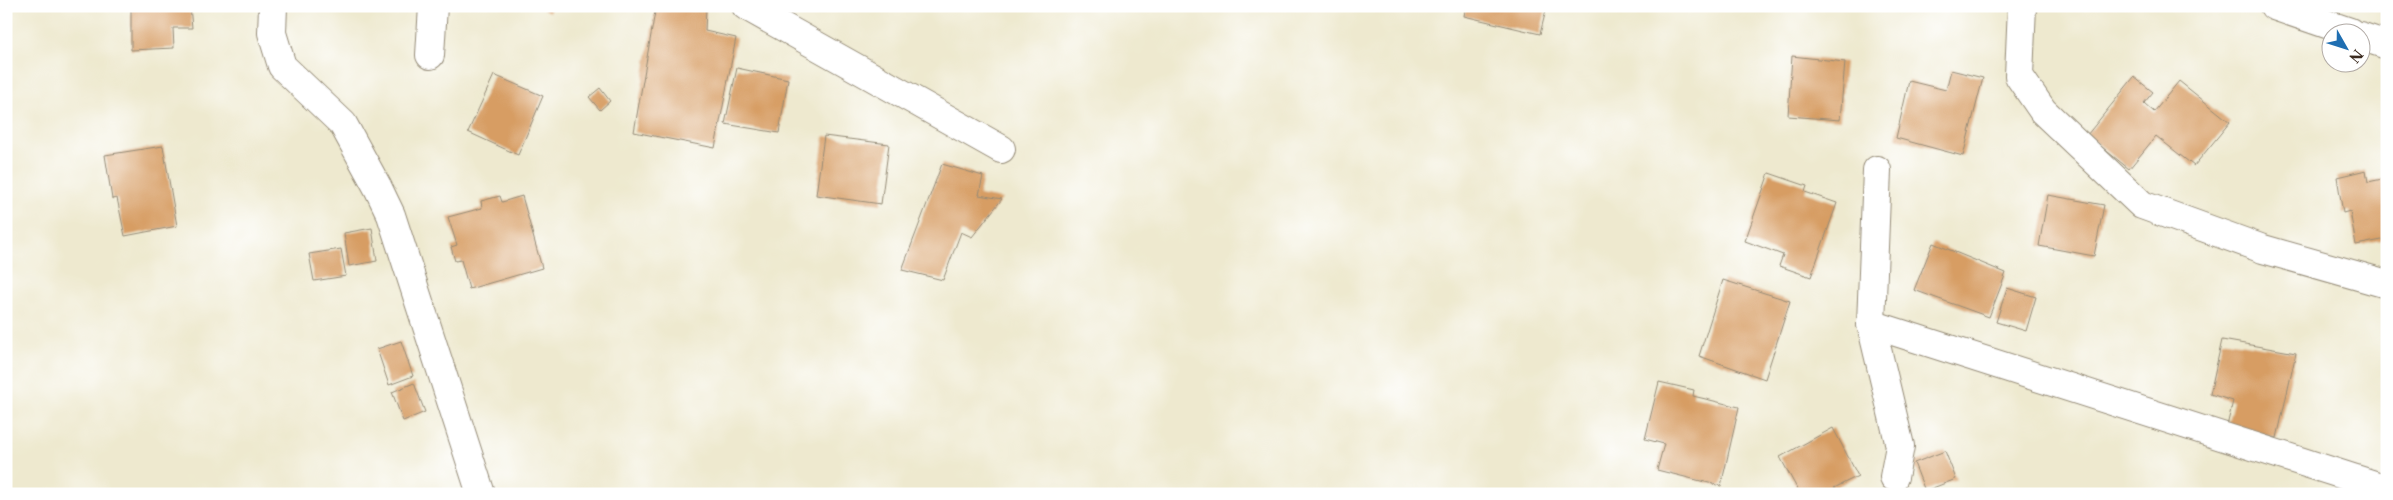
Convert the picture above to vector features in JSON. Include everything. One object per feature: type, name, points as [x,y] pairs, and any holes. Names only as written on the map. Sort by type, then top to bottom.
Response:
[{"type":"street","points":[[273,6],[272,33],[282,66],[343,124],[391,215],[480,494]]},
{"type":"street","points":[[430,55],[433,6]]},
{"type":"street","points":[[746,6],[1001,149]]},
{"type":"street","points":[[2022,6],[2019,76],[2043,111],[2142,205],[2263,249],[2387,284]]},
{"type":"street","points":[[2274,6],[2321,22]]},
{"type":"street","points":[[2370,39],[2387,45]]},
{"type":"street","points":[[1877,170],[1871,324],[1900,446],[1894,477]]},
{"type":"street","points":[[1871,324],[2387,489]]},
{"type":"building","points":[[131,6],[190,6],[192,28],[173,28],[174,48],[131,50]]},
{"type":"building","points":[[538,6],[552,6],[549,12]]},
{"type":"building","points":[[656,6],[706,8],[705,31],[736,38],[715,148],[634,132]]},
{"type":"building","points":[[1466,6],[1547,6],[1540,34],[1464,16]]},
{"type":"building","points":[[1792,56],[1845,62],[1840,120],[1788,116]]},
{"type":"building","points":[[737,68],[788,79],[779,133],[725,124]]},
{"type":"building","points":[[1951,70],[1983,78],[1963,156],[1896,138],[1909,81],[1946,90]]},
{"type":"building","points":[[494,75],[543,96],[518,155],[468,132]]},
{"type":"building","points":[[2134,77],[2153,92],[2144,103],[2154,112],[2179,81],[2230,122],[2194,166],[2156,136],[2129,169],[2087,135]]},
{"type":"building","points":[[600,88],[610,101],[600,110],[589,97]]},
{"type":"building","points":[[824,136],[889,144],[881,204],[816,195]]},
{"type":"building","points":[[163,146],[177,226],[125,236],[117,198],[112,199],[105,155]]},
{"type":"building","points":[[942,164],[983,176],[979,195],[1002,199],[972,237],[961,232],[943,280],[902,270]]},
{"type":"building","points":[[2366,170],[2368,182],[2387,178],[2387,239],[2356,245],[2350,211],[2343,213],[2337,177]]},
{"type":"building","points":[[1769,173],[1807,186],[1805,192],[1837,203],[1811,277],[1779,266],[1783,255],[1745,241]]},
{"type":"building","points":[[2048,195],[2104,205],[2094,256],[2039,246]]},
{"type":"building","points":[[500,196],[502,202],[522,196],[542,268],[469,289],[461,260],[455,261],[451,247],[457,245],[448,217],[482,208],[481,201]]},
{"type":"building","points":[[372,228],[377,261],[349,266],[344,233]]},
{"type":"building","points":[[1933,243],[2006,273],[1989,317],[1914,290]]},
{"type":"building","points":[[341,249],[346,276],[314,281],[309,254]]},
{"type":"building","points":[[1723,280],[1790,301],[1765,379],[1699,356]]},
{"type":"building","points":[[2007,288],[2036,297],[2026,331],[1996,322]]},
{"type":"building","points":[[2222,340],[2296,353],[2277,438],[2227,426],[2233,401],[2210,394]]},
{"type":"building","points":[[401,341],[413,376],[389,385],[377,349]]},
{"type":"building","points":[[1659,382],[1694,390],[1693,396],[1739,407],[1721,486],[1657,470],[1664,444],[1645,439]]},
{"type":"building","points":[[414,383],[425,412],[403,421],[392,392]]},
{"type":"building","points":[[1833,428],[1858,476],[1834,488],[1836,494],[1800,494],[1780,457]]},
{"type":"building","points":[[1945,451],[1956,479],[1925,491],[1914,463]]}]
